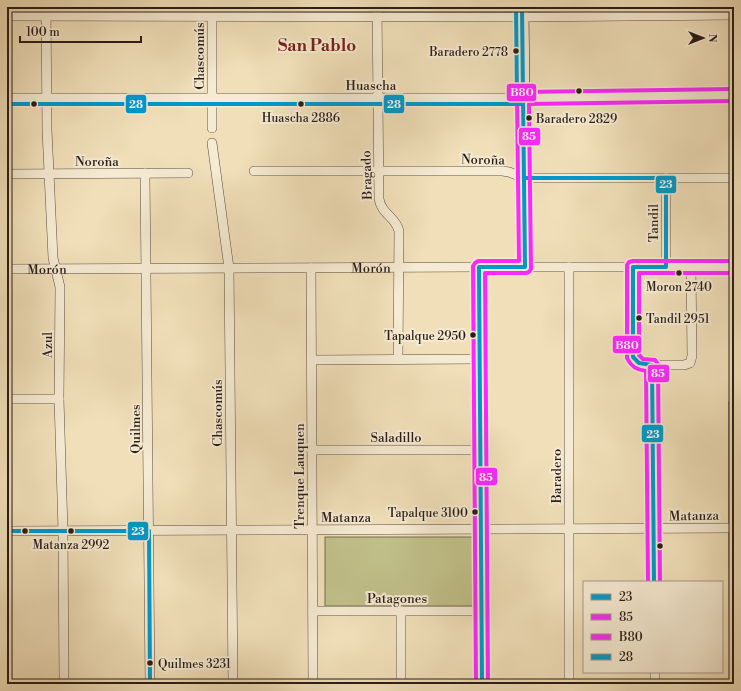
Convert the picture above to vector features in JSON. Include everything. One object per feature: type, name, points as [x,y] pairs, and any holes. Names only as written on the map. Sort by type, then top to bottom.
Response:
[{"type":"main road","points":[[522,12],[525,267]]},
{"type":"main road","points":[[479,267],[482,684]]},
{"type":"main road","name":"Morón","points":[[479,267],[525,267]]},
{"type":"street","name":"Bragado","points":[[377,7],[378,199],[380,206],[398,225],[398,359]]},
{"type":"street","points":[[7,16],[46,12],[212,12],[378,17],[522,12],[734,14]]},
{"type":"street","name":"Azul","points":[[46,12],[46,98],[53,258],[54,268],[60,287],[59,399],[63,531],[64,684]]},
{"type":"street","name":"Chascomús","points":[[212,12],[212,128]]},
{"type":"street","name":"Huascha","points":[[7,98],[523,98],[734,95]]},
{"type":"street","name":"Chascomús","points":[[212,143],[229,268],[233,684]]},
{"type":"street","name":"Noroña","points":[[254,171],[502,171],[524,178],[734,178]]},
{"type":"street","name":"Quilmes","points":[[145,173],[150,684]]},
{"type":"street","name":"Noroña","points":[[7,174],[188,173]]},
{"type":"street","name":"Tandil","points":[[666,178],[666,267]]},
{"type":"street","name":"Morón","points":[[7,269],[479,267]]},
{"type":"street","name":"Morón","points":[[525,267],[734,267]]},
{"type":"street","name":"Baradero","points":[[569,267],[570,684]]},
{"type":"street","points":[[633,267],[633,357],[640,365],[684,366],[690,363],[692,356],[691,267]]},
{"type":"street","name":"Trenque Lauquen","points":[[311,268],[313,684]]},
{"type":"street","points":[[312,360],[480,359]]},
{"type":"street","points":[[652,366],[654,581]]},
{"type":"street","points":[[7,399],[59,399]]},
{"type":"street","points":[[733,404],[734,655]]},
{"type":"street","name":"Saladillo","points":[[312,450],[481,450]]},
{"type":"street","name":"Matanza","points":[[7,531],[569,530],[734,528]]},
{"type":"street","name":"Patagones","points":[[313,611],[482,611]]},
{"type":"street","points":[[400,684],[401,611]]},
{"type":"street","points":[[655,673],[655,684]]},
{"type":"shaded area","points":[[325,537],[482,537],[482,606],[325,606]]},
{"type":"transit line","name":"28","points":[[516,7],[517,98]]},
{"type":"transit line","name":"23","points":[[482,684],[479,267],[525,267],[522,7]]},
{"type":"transit line","name":"B80","points":[[476,684],[473,266],[478,261],[519,261],[517,96],[523,92],[734,89]]},
{"type":"transit line","name":"85","points":[[488,684],[485,273],[526,273],[531,269],[529,104],[734,101]]},
{"type":"transit line","name":"28","points":[[7,104],[523,104]]},
{"type":"transit line","name":"23","points":[[524,178],[666,178],[666,267],[633,267],[633,357],[639,363],[652,365],[654,581]]},
{"type":"transit line","name":"B80","points":[[648,581],[646,371],[635,368],[630,364],[627,358],[627,265],[629,262],[633,261],[734,261]]},
{"type":"transit line","name":"85","points":[[660,581],[658,364],[655,360],[643,359],[639,355],[639,273],[734,273]]},
{"type":"transit line","name":"23","points":[[7,531],[149,531]]},
{"type":"transit line","name":"23","points":[[149,531],[150,684]]},
{"type":"place","name":"Baradero 2778","points":[[516,51]]},
{"type":"place","name":"Huascha 2886","points":[[301,104]]},
{"type":"place","name":"Baradero 2829","points":[[529,118]]},
{"type":"place","name":"Moron 2740","points":[[679,273]]},
{"type":"place","name":"Tandil 2951","points":[[639,318]]},
{"type":"place","name":"Tapalque 2950","points":[[473,335]]},
{"type":"place","name":"Tapalque 3100","points":[[475,512]]},
{"type":"place","name":"Matanza 2992","points":[[71,531]]},
{"type":"place","name":"Quilmes 3231","points":[[150,663]]},
{"type":"district","name":"San Pablo","points":[[317,45]]}]
